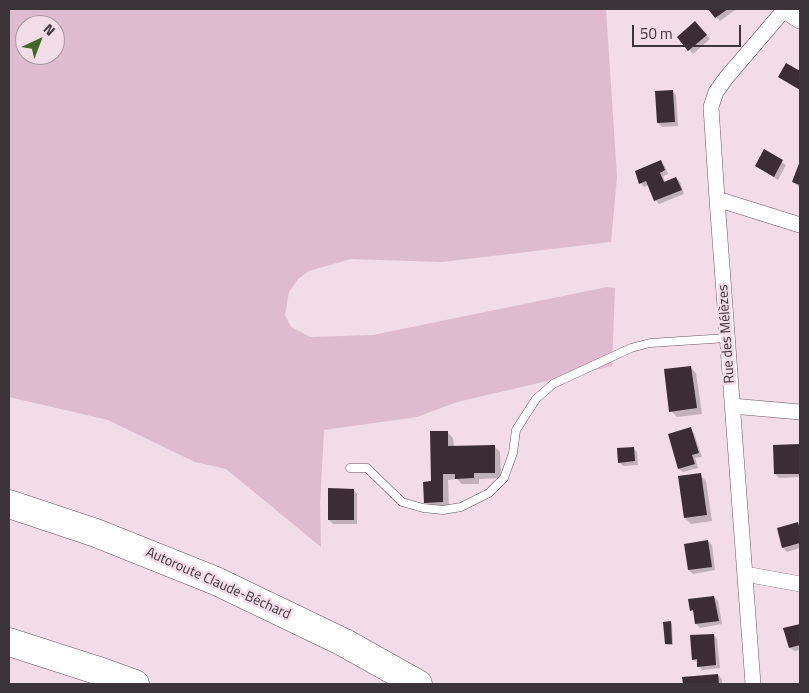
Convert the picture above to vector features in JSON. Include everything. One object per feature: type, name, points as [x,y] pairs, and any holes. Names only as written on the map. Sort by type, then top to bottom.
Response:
[{"type":"highway","name":"Autoroute Claude-Béchard","points":[[9,504],[96,534],[216,581],[343,642],[418,684]]},
{"type":"highway","points":[[9,642],[136,684]]},
{"type":"street","points":[[785,9],[800,19]]},
{"type":"street","name":"Rue des Mélèzes","points":[[753,684],[711,107],[716,92],[726,78],[785,9]]},
{"type":"street","points":[[717,199],[800,225]]},
{"type":"street","points":[[732,406],[800,412]]},
{"type":"street","points":[[745,574],[800,584]]},
{"type":"lane","points":[[350,468],[367,468],[402,502],[423,508],[443,510],[462,507],[489,493],[504,478],[513,453],[516,430],[536,400],[553,384],[632,348],[650,343],[727,338]]},
{"type":"shaded area","points":[[9,9],[606,9],[617,177],[611,242],[442,262],[351,259],[309,271],[298,279],[289,292],[285,315],[291,327],[310,337],[373,335],[607,287],[615,288],[612,366],[457,402],[417,417],[324,430],[320,505],[321,547],[226,469],[195,462],[108,420],[9,397]]},
{"type":"building","points":[[708,9],[728,9],[715,18]]},
{"type":"building","points":[[695,21],[707,35],[688,51],[677,37]]},
{"type":"building","points":[[786,63],[800,71],[800,90],[778,77]]},
{"type":"building","points":[[673,90],[675,122],[657,123],[655,91]]},
{"type":"building","points":[[764,149],[783,160],[774,177],[755,166]]},
{"type":"building","points":[[661,160],[665,170],[660,173],[664,182],[676,177],[682,190],[654,201],[646,181],[639,184],[635,171]]},
{"type":"building","points":[[800,161],[800,185],[792,182]]},
{"type":"building","points":[[691,366],[697,408],[669,412],[664,369]]},
{"type":"building","points":[[691,427],[699,453],[692,455],[695,464],[678,469],[668,434]]},
{"type":"building","points":[[430,431],[448,431],[448,446],[495,445],[495,473],[474,473],[474,478],[455,479],[455,474],[443,474],[443,502],[424,503],[423,482],[431,481]]},
{"type":"building","points":[[800,444],[800,474],[774,474],[773,445]]},
{"type":"building","points":[[634,447],[635,461],[618,463],[617,448]]},
{"type":"building","points":[[701,473],[707,515],[684,518],[678,476]]},
{"type":"building","points":[[328,488],[354,489],[354,520],[328,520]]},
{"type":"building","points":[[798,522],[800,543],[782,548],[777,528]]},
{"type":"building","points":[[708,540],[712,567],[688,570],[684,544]]},
{"type":"building","points":[[714,596],[719,621],[695,624],[693,610],[690,611],[688,599]]},
{"type":"building","points":[[671,621],[672,644],[665,644],[663,622]]},
{"type":"building","points":[[800,624],[800,645],[789,648],[783,628]]},
{"type":"building","points":[[714,634],[716,665],[697,667],[697,659],[692,660],[690,635]]},
{"type":"building","points":[[718,674],[719,684],[683,684],[682,677]]}]
